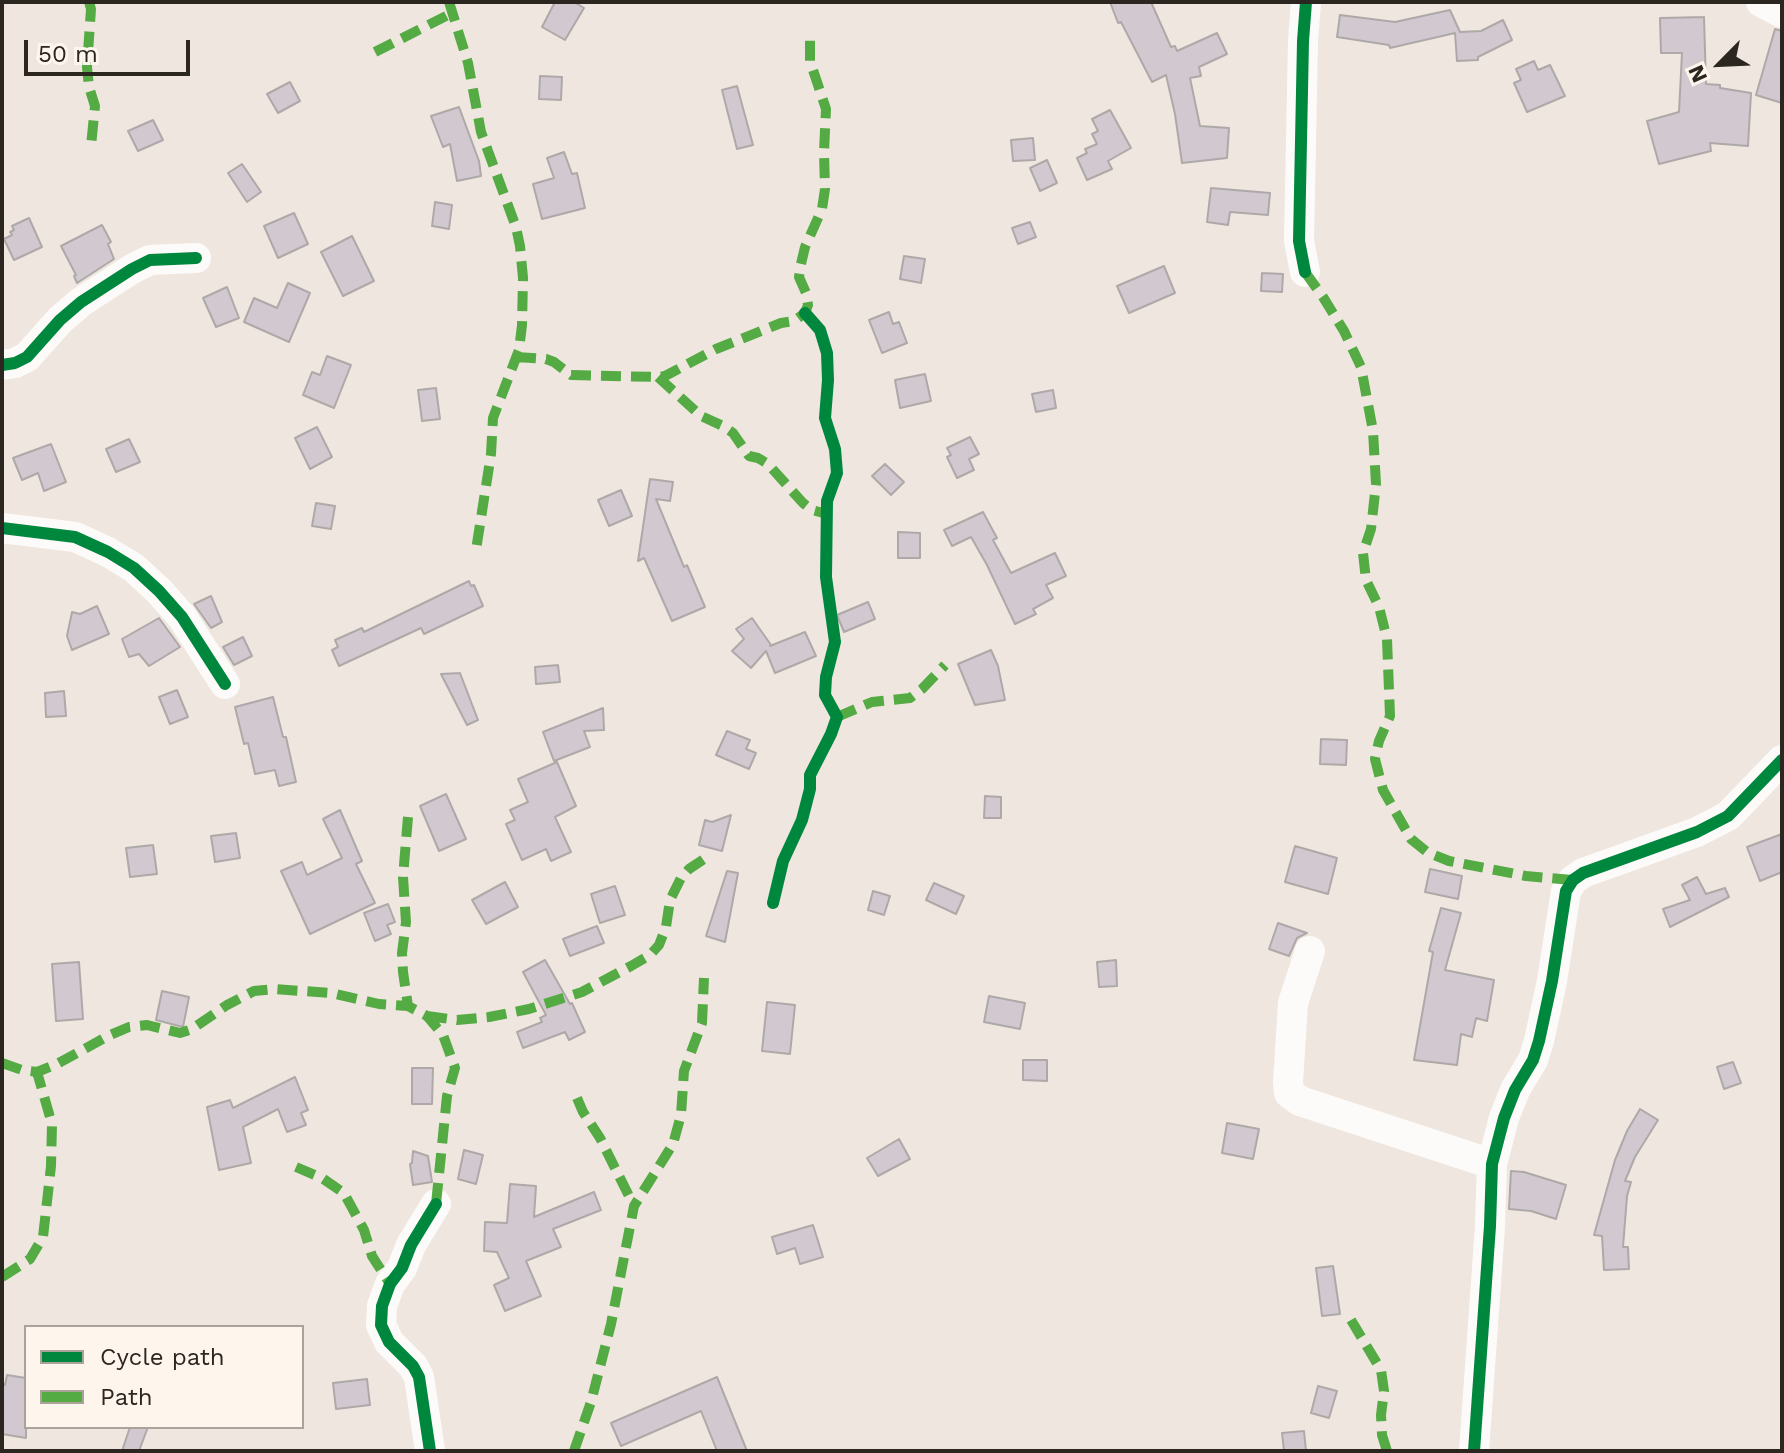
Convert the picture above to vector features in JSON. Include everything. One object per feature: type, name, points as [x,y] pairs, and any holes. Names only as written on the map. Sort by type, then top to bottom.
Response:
[{"type":"street","points":[[1305,272],[1299,241],[1306,2]]},
{"type":"street","points":[[1761,2],[1782,13]]},
{"type":"street","points":[[2,365],[27,357],[81,302],[132,269],[150,260],[196,258]]},
{"type":"street","points":[[2,528],[75,537],[134,568],[182,617],[225,684]]},
{"type":"street","points":[[1474,1451],[1492,1164],[1504,1118],[1515,1090],[1533,1060],[1539,1041],[1566,891],[1573,880],[1583,873],[1697,832],[1728,816],[1782,760]]},
{"type":"street","points":[[1310,951],[1290,1018],[1289,1093],[1300,1101],[1492,1164]]},
{"type":"street","points":[[430,1451],[419,1377],[413,1366],[389,1342],[381,1325],[382,1306],[390,1284],[402,1268],[411,1245],[436,1204]]},
{"type":"building","points":[[555,2],[574,2],[584,8],[565,40],[542,27]]},
{"type":"building","points":[[1110,2],[1151,2],[1171,47],[1175,46],[1177,51],[1217,33],[1227,54],[1199,67],[1201,76],[1190,78],[1200,126],[1229,128],[1227,158],[1182,163],[1166,75],[1152,82],[1121,22],[1118,23]]},
{"type":"building","points":[[1450,10],[1460,32],[1481,31],[1503,20],[1512,40],[1478,57],[1478,60],[1457,61],[1455,33],[1390,48],[1389,45],[1337,37],[1340,15],[1395,22]]},
{"type":"building","points":[[1704,17],[1706,84],[1751,93],[1748,146],[1710,143],[1711,151],[1659,164],[1647,121],[1679,112],[1682,53],[1661,53],[1660,18]]},
{"type":"building","points":[[1775,29],[1782,31],[1782,103],[1756,95]]},
{"type":"building","points":[[1534,61],[1538,70],[1550,65],[1565,96],[1527,112],[1514,83],[1521,80],[1516,69]]},
{"type":"building","points":[[540,76],[562,77],[561,100],[539,99]]},
{"type":"building","points":[[290,82],[300,101],[278,113],[267,94]]},
{"type":"building","points":[[737,86],[753,145],[737,149],[722,90]]},
{"type":"building","points":[[459,107],[479,161],[481,176],[457,181],[450,144],[443,147],[431,116]]},
{"type":"building","points":[[1110,110],[1131,148],[1108,161],[1112,169],[1087,180],[1077,158],[1087,153],[1085,149],[1097,144],[1092,134],[1098,131],[1092,119]]},
{"type":"building","points":[[153,120],[163,140],[138,151],[128,131]]},
{"type":"building","points":[[1033,138],[1035,160],[1013,161],[1011,140]]},
{"type":"building","points":[[564,152],[572,174],[577,173],[585,208],[542,219],[533,184],[554,178],[547,158]]},
{"type":"building","points":[[1047,160],[1057,183],[1040,191],[1030,168]]},
{"type":"building","points":[[242,164],[261,192],[247,202],[228,173]]},
{"type":"building","points":[[1211,188],[1270,193],[1268,215],[1230,212],[1228,225],[1207,222]]},
{"type":"building","points":[[435,202],[452,205],[449,229],[432,226]]},
{"type":"building","points":[[294,213],[308,244],[278,258],[264,226]]},
{"type":"building","points":[[29,218],[42,247],[14,260],[4,239],[12,235],[12,226]]},
{"type":"building","points":[[1030,222],[1036,237],[1018,244],[1012,228]]},
{"type":"building","points":[[102,225],[111,242],[108,244],[114,259],[77,283],[61,246]]},
{"type":"building","points":[[352,236],[374,281],[343,296],[321,252]]},
{"type":"building","points":[[904,256],[925,259],[921,283],[900,279]]},
{"type":"building","points":[[1164,266],[1175,293],[1129,313],[1117,286]]},
{"type":"building","points":[[1262,273],[1283,274],[1282,292],[1261,291]]},
{"type":"building","points":[[288,283],[310,293],[289,342],[244,322],[254,298],[277,308]]},
{"type":"building","points":[[227,287],[239,318],[216,327],[203,298]]},
{"type":"building","points":[[889,312],[893,324],[899,322],[907,343],[882,353],[869,320]]},
{"type":"building","points":[[327,356],[351,365],[334,408],[303,395],[312,372],[320,375]]},
{"type":"building","points":[[925,374],[931,401],[900,408],[895,380]]},
{"type":"building","points":[[436,388],[440,419],[422,421],[418,390]]},
{"type":"building","points":[[1053,390],[1056,408],[1036,412],[1032,394]]},
{"type":"building","points":[[317,427],[332,457],[310,469],[295,438]]},
{"type":"building","points":[[970,437],[979,454],[969,459],[974,470],[957,478],[947,457],[951,455],[947,448]]},
{"type":"building","points":[[129,439],[140,462],[116,472],[106,449]]},
{"type":"building","points":[[51,444],[66,482],[44,491],[38,473],[22,480],[13,458]]},
{"type":"building","points":[[885,464],[904,482],[891,495],[872,476]]},
{"type":"building","points":[[650,479],[673,482],[670,501],[656,499],[684,567],[687,565],[705,607],[672,621],[644,558],[638,561]]},
{"type":"building","points":[[621,490],[632,516],[609,526],[598,500]]},
{"type":"building","points":[[316,503],[335,506],[331,529],[312,526]]},
{"type":"building","points":[[983,512],[997,538],[993,540],[1011,573],[1055,553],[1066,576],[1046,585],[1053,598],[1033,609],[1036,614],[1015,624],[971,537],[952,546],[944,530]]},
{"type":"building","points":[[898,532],[920,533],[920,558],[898,558]]},
{"type":"building","points":[[469,581],[471,586],[474,585],[483,606],[424,634],[421,628],[339,666],[332,650],[338,647],[335,640],[362,628],[364,632]]},
{"type":"building","points":[[211,596],[222,622],[211,628],[194,604]]},
{"type":"building","points":[[868,602],[875,619],[844,632],[837,615]]},
{"type":"building","points":[[97,606],[109,634],[72,650],[67,636],[72,612],[80,614]]},
{"type":"building","points":[[159,618],[180,647],[149,666],[139,654],[129,657],[122,639]]},
{"type":"building","points":[[752,618],[770,646],[805,632],[816,656],[775,673],[766,651],[751,668],[732,651],[744,639],[736,629]]},
{"type":"building","points":[[243,637],[252,656],[234,665],[223,647]]},
{"type":"building","points":[[991,650],[998,666],[1005,700],[975,705],[958,664]]},
{"type":"building","points":[[558,665],[560,682],[536,684],[535,667]]},
{"type":"building","points":[[460,673],[478,720],[467,725],[441,674]]},
{"type":"building","points":[[177,690],[188,717],[170,724],[159,697]]},
{"type":"building","points":[[64,691],[66,716],[46,717],[45,693]]},
{"type":"building","points":[[273,697],[296,782],[279,786],[275,770],[255,774],[235,707]]},
{"type":"building","points":[[603,708],[604,730],[584,731],[590,747],[554,761],[543,732]]},
{"type":"building","points":[[727,731],[750,740],[746,749],[756,753],[749,769],[716,755]]},
{"type":"building","points":[[1321,739],[1347,740],[1346,765],[1320,764]]},
{"type":"building","points":[[557,762],[576,806],[555,817],[571,852],[551,861],[546,849],[522,860],[506,824],[515,820],[510,810],[528,802],[518,779]]},
{"type":"building","points":[[446,794],[466,839],[439,851],[420,806]]},
{"type":"building","points":[[985,796],[1001,797],[1001,818],[984,818]]},
{"type":"building","points":[[340,810],[362,861],[356,864],[375,903],[310,934],[281,871],[302,862],[307,875],[342,858],[323,819]]},
{"type":"building","points":[[731,815],[722,851],[699,845],[705,820],[712,822]]},
{"type":"building","points":[[236,833],[240,858],[215,862],[211,836]]},
{"type":"building","points":[[1782,834],[1782,872],[1760,881],[1747,847]]},
{"type":"building","points":[[153,845],[157,874],[130,877],[126,848]]},
{"type":"building","points":[[1295,846],[1337,858],[1328,894],[1285,882]]},
{"type":"building","points":[[1430,869],[1462,876],[1458,899],[1425,892]]},
{"type":"building","points":[[727,871],[738,873],[725,942],[706,936]]},
{"type":"building","points":[[1697,877],[1706,894],[1725,888],[1729,897],[1670,927],[1663,909],[1690,900],[1682,885]]},
{"type":"building","points":[[505,882],[518,907],[486,924],[472,900]]},
{"type":"building","points":[[934,883],[964,896],[956,914],[926,900]]},
{"type":"building","points":[[615,886],[625,915],[600,923],[591,894]]},
{"type":"building","points":[[873,891],[890,896],[884,915],[868,910]]},
{"type":"building","points":[[388,904],[395,922],[387,925],[391,934],[375,941],[364,913]]},
{"type":"building","points":[[1441,908],[1461,913],[1445,970],[1494,980],[1487,1021],[1476,1018],[1472,1037],[1461,1034],[1457,1065],[1414,1060],[1433,952],[1429,951]]},
{"type":"building","points":[[1278,923],[1307,933],[1297,938],[1289,956],[1269,949]]},
{"type":"building","points":[[597,926],[604,943],[570,956],[563,939]]},
{"type":"building","points":[[545,960],[572,1003],[585,1032],[569,1040],[565,1032],[523,1048],[517,1032],[542,1022],[540,1018],[546,1015],[523,972]]},
{"type":"building","points":[[1116,960],[1117,986],[1099,987],[1097,962]]},
{"type":"building","points":[[79,962],[83,1019],[56,1021],[52,964]]},
{"type":"building","points":[[162,991],[189,997],[183,1027],[156,1020]]},
{"type":"building","points":[[989,996],[1025,1003],[1020,1029],[984,1022]]},
{"type":"building","points":[[767,1002],[795,1005],[790,1054],[762,1051]]},
{"type":"building","points":[[1023,1060],[1047,1060],[1047,1081],[1023,1080]]},
{"type":"building","points":[[1733,1062],[1741,1083],[1724,1089],[1717,1067]]},
{"type":"building","points":[[412,1068],[433,1068],[432,1104],[412,1104]]},
{"type":"building","points":[[295,1077],[308,1110],[301,1113],[306,1125],[287,1132],[278,1109],[243,1127],[251,1163],[219,1170],[207,1107],[230,1100],[233,1108]]},
{"type":"building","points":[[1640,1109],[1658,1120],[1635,1157],[1625,1181],[1631,1182],[1623,1247],[1628,1247],[1629,1269],[1604,1270],[1602,1236],[1594,1235],[1615,1160]]},
{"type":"building","points":[[1227,1123],[1259,1129],[1253,1159],[1222,1153]]},
{"type":"building","points":[[899,1139],[910,1159],[878,1176],[867,1158]]},
{"type":"building","points":[[464,1150],[483,1155],[476,1184],[458,1179]]},
{"type":"building","points":[[413,1151],[428,1156],[432,1182],[413,1185],[410,1164]]},
{"type":"building","points":[[1511,1171],[1566,1185],[1556,1219],[1531,1211],[1509,1209]]},
{"type":"building","points":[[510,1184],[536,1186],[534,1217],[594,1192],[601,1210],[553,1229],[561,1247],[526,1261],[541,1296],[505,1311],[494,1285],[509,1278],[497,1252],[484,1251],[485,1222],[507,1223]]},
{"type":"building","points":[[813,1225],[823,1257],[800,1264],[795,1248],[777,1254],[772,1237]]},
{"type":"building","points":[[1333,1266],[1340,1314],[1322,1316],[1316,1268]]},
{"type":"building","points":[[7,1375],[24,1378],[26,1438],[2,1434],[2,1384],[5,1385]]},
{"type":"building","points":[[717,1377],[747,1451],[717,1451],[701,1411],[621,1446],[611,1423]]},
{"type":"building","points":[[367,1379],[370,1405],[336,1409],[333,1383]]},
{"type":"building","points":[[1318,1386],[1337,1391],[1329,1418],[1311,1413]]},
{"type":"building","points":[[129,1429],[147,1429],[139,1451],[122,1451]]},
{"type":"building","points":[[1304,1431],[1306,1451],[1284,1451],[1282,1433]]},
{"type":"marked path","points":[[89,2],[87,67],[95,106],[91,146]]},
{"type":"marked path","points":[[449,2],[468,63],[481,132],[516,227],[523,278],[519,350],[493,418],[491,454],[476,550]]},
{"type":"marked path","points":[[375,52],[452,13]]},
{"type":"marked path","points":[[516,357],[546,359],[571,375],[665,376],[716,349],[781,323],[794,321],[805,313],[808,305],[799,277],[801,264],[822,209],[825,189],[826,109],[810,61],[810,31]]},
{"type":"marked path","points":[[1305,272],[1344,331],[1361,367],[1373,431],[1376,484],[1371,529],[1363,553],[1366,580],[1379,607],[1387,639],[1390,716],[1375,759],[1383,790],[1411,839],[1427,852],[1449,861],[1526,876],[1573,880]]},
{"type":"marked path","points":[[658,377],[701,416],[733,433],[749,456],[768,464],[803,503],[812,510],[827,514]]},
{"type":"marked path","points":[[837,717],[872,702],[910,698],[945,665]]},
{"type":"marked path","points":[[408,817],[403,877],[406,922],[402,953],[408,1006]]},
{"type":"marked path","points":[[427,1016],[457,1020],[529,1009],[582,992],[631,966],[650,955],[659,945],[666,927],[670,900],[681,878],[704,859]]},
{"type":"marked path","points":[[574,1451],[591,1402],[611,1324],[634,1206],[673,1144],[681,1115],[684,1071],[702,1023],[704,978]]},
{"type":"marked path","points":[[2,1063],[37,1072],[129,1027],[147,1025],[180,1033],[192,1029],[254,991],[274,989],[331,993],[379,1004],[408,1006],[427,1016],[443,1035],[455,1068],[447,1096],[436,1204]]},
{"type":"marked path","points":[[2,1277],[30,1259],[43,1237],[52,1124],[37,1072]]},
{"type":"marked path","points":[[577,1098],[634,1206]]},
{"type":"marked path","points":[[296,1167],[322,1178],[344,1193],[364,1230],[372,1256],[390,1284]]},
{"type":"marked path","points":[[1351,1320],[1381,1370],[1384,1391],[1382,1435],[1387,1451]]},
{"type":"cycle path","points":[[1305,272],[1299,241],[1306,2]]},
{"type":"cycle path","points":[[2,365],[27,357],[81,302],[132,269],[150,260],[196,258]]},
{"type":"cycle path","points":[[773,903],[783,861],[802,820],[810,789],[810,775],[837,717],[825,695],[835,642],[826,577],[827,501],[837,473],[835,449],[825,418],[827,353],[820,330],[805,313]]},
{"type":"cycle path","points":[[2,528],[75,537],[134,568],[182,617],[225,684]]},
{"type":"cycle path","points":[[1474,1451],[1492,1164],[1504,1118],[1515,1090],[1533,1060],[1539,1041],[1566,891],[1573,880],[1583,873],[1697,832],[1728,816],[1782,760]]},
{"type":"cycle path","points":[[430,1451],[419,1377],[413,1366],[389,1342],[381,1325],[382,1306],[390,1284],[402,1268],[411,1245],[436,1204]]}]
